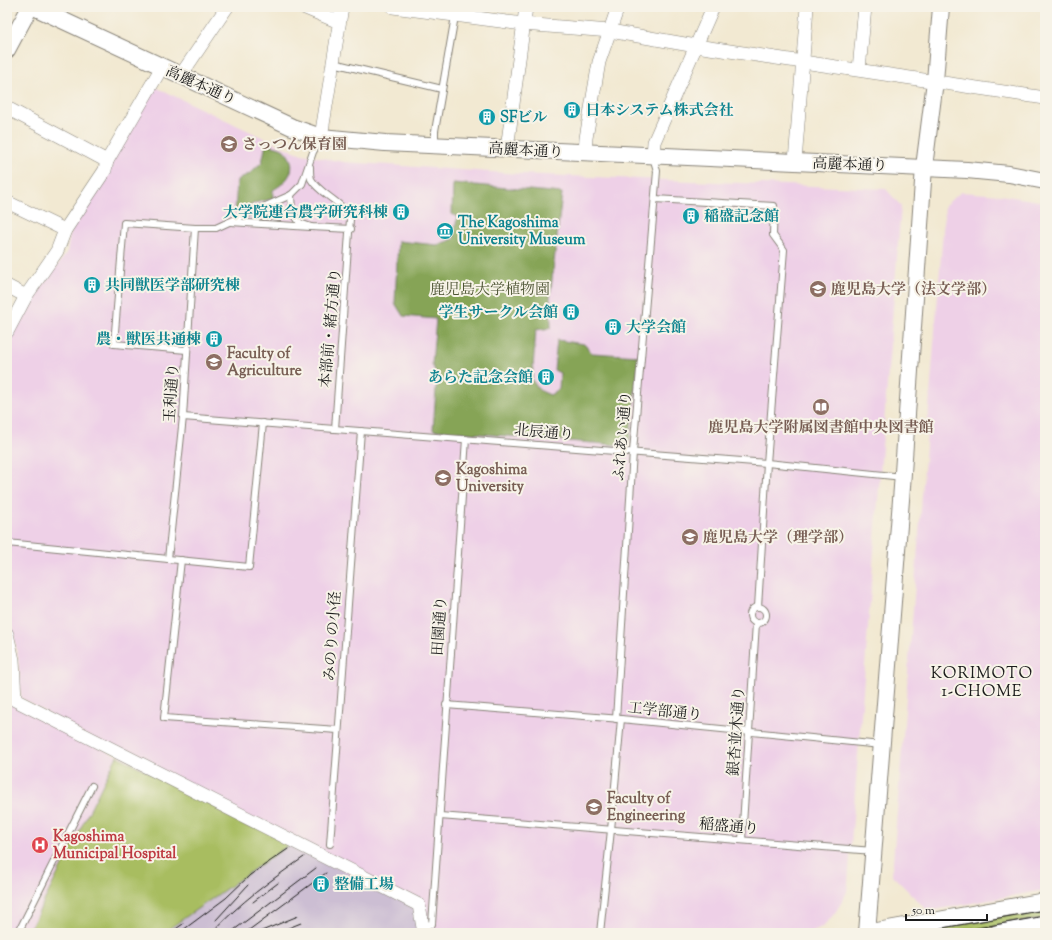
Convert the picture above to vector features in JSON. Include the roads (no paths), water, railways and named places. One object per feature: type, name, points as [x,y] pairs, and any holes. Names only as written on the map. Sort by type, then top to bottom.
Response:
[{"type":"street","points":[[7,50],[30,7]]},
{"type":"street","name":"高麗本通り","points":[[34,7],[292,127],[321,137],[368,142],[434,146],[967,170],[1008,174],[1045,181]]},
{"type":"street","points":[[181,75],[227,7]]},
{"type":"street","points":[[302,7],[339,22]]},
{"type":"street","points":[[321,137],[342,7]]},
{"type":"street","points":[[399,7],[455,16],[523,24],[610,31],[696,46],[859,69],[1045,98]]},
{"type":"street","points":[[507,149],[526,7]]},
{"type":"street","points":[[586,152],[586,138],[599,62],[618,7]]},
{"type":"street","points":[[653,156],[654,142],[713,7]]},
{"type":"street","points":[[795,162],[807,7]]},
{"type":"street","points":[[859,69],[865,7]]},
{"type":"street","points":[[941,7],[935,81],[924,168],[903,477],[866,933],[1045,901]]},
{"type":"street","points":[[7,332],[26,296],[57,251],[65,230],[105,170],[107,161],[162,67]]},
{"type":"street","points":[[7,108],[107,161]]},
{"type":"street","points":[[7,202],[65,230]]},
{"type":"street","points":[[7,286],[26,296]]},
{"type":"street","points":[[7,634],[13,660],[15,700],[419,905],[424,929]]},
{"type":"street","points":[[997,933],[1045,924]]},
{"type":"lane","points":[[434,146],[435,130],[455,16]]},
{"type":"lane","points":[[333,63],[442,89]]},
{"type":"lane","points":[[187,350],[114,344],[124,223],[216,228],[291,195],[302,184],[313,152],[321,137]]},
{"type":"lane","name":"ふれあい通り","points":[[600,933],[612,830],[633,452],[658,171],[653,156]]},
{"type":"lane","name":"本部前・緒方通り","points":[[310,163],[311,178],[322,191],[347,211],[351,229],[335,429]]},
{"type":"lane","points":[[291,195],[292,211],[300,223],[312,227]]},
{"type":"lane","points":[[655,199],[774,206],[773,235],[784,250],[767,462],[758,606]]},
{"type":"lane","points":[[229,222],[351,229]]},
{"type":"lane","name":"玉利通り","points":[[168,559],[183,417],[195,228]]},
{"type":"lane","name":"北辰通り","points":[[183,417],[767,462],[903,477]]},
{"type":"lane","points":[[7,543],[249,567],[263,423]]},
{"type":"lane","name":"みのりの小径","points":[[330,844],[361,431]]},
{"type":"lane","name":"田園通り","points":[[424,929],[432,924],[446,705],[466,439]]},
{"type":"lane","points":[[181,560],[164,718],[338,730]]},
{"type":"lane","points":[[758,606],[763,608],[766,613],[762,622],[756,623],[752,621],[749,616],[753,608],[758,606]]},
{"type":"lane","name":"銀杏並木通り","points":[[742,840],[756,623]]},
{"type":"lane","name":"工学部通り","points":[[446,705],[619,719],[881,745]]},
{"type":"lane","points":[[18,933],[92,786]]},
{"type":"lane","name":"稲盛通り","points":[[440,816],[873,851]]},
{"type":"tram line","points":[[179,933],[226,898],[250,875],[288,849]]},
{"type":"tram line","points":[[212,933],[244,902],[304,857]]},
{"type":"tram line","points":[[230,933],[316,868]]},
{"type":"tram line","points":[[245,933],[326,873]]},
{"type":"tram line","points":[[253,902],[278,883]]},
{"type":"tram line","points":[[216,920],[248,885]]},
{"type":"tram line","points":[[914,933],[1045,910]]},
{"type":"tram line","points":[[257,933],[298,916]]},
{"type":"tram line","points":[[949,933],[1045,916]]},
{"type":"tram line","points":[[276,933],[301,923]]},
{"type":"tram line","points":[[170,933],[183,924]]},
{"type":"place","name":"日本システム株式会社","points":[[572,110]]},
{"type":"place","name":"SFビル","points":[[487,117]]},
{"type":"place","name":"さっつん保育園","points":[[229,144]]},
{"type":"place","name":"大学院連合農学研究科棟","points":[[401,212]]},
{"type":"place","name":"稲盛記念館","points":[[691,216]]},
{"type":"place","name":"The Kagoshima University Museum","points":[[445,231]]},
{"type":"place","name":"共同獣医学部研究棟","points":[[92,285]]},
{"type":"place","name":"鹿児島大学（法文学部）","points":[[818,289]]},
{"type":"place","name":"学生サークル会館","points":[[571,312]]},
{"type":"place","name":"大学会館","points":[[613,327]]},
{"type":"place","name":"農・獣医共通棟","points":[[214,339]]},
{"type":"place","name":"Faculty of Agriculture","points":[[214,362]]},
{"type":"place","name":"あらた記念会館","points":[[546,377]]},
{"type":"place","name":"鹿児島大学附属図書館中央図書館","points":[[821,407]]},
{"type":"place","name":"Kagoshima University","points":[[443,478]]},
{"type":"place","name":"鹿児島大学（理学部）","points":[[690,537]]},
{"type":"place","name":"Faculty of Engineering","points":[[594,807]]},
{"type":"place","name":"Kagoshima Municipal Hospital","points":[[40,845]]},
{"type":"place","name":"整備工場","points":[[321,884]]},
{"type":"district","name":"KORIMOTO 1-CHOME","points":[[982,681]]},
{"type":"park label","name":"鹿児島大学植物園","points":[[490,289]]}]
